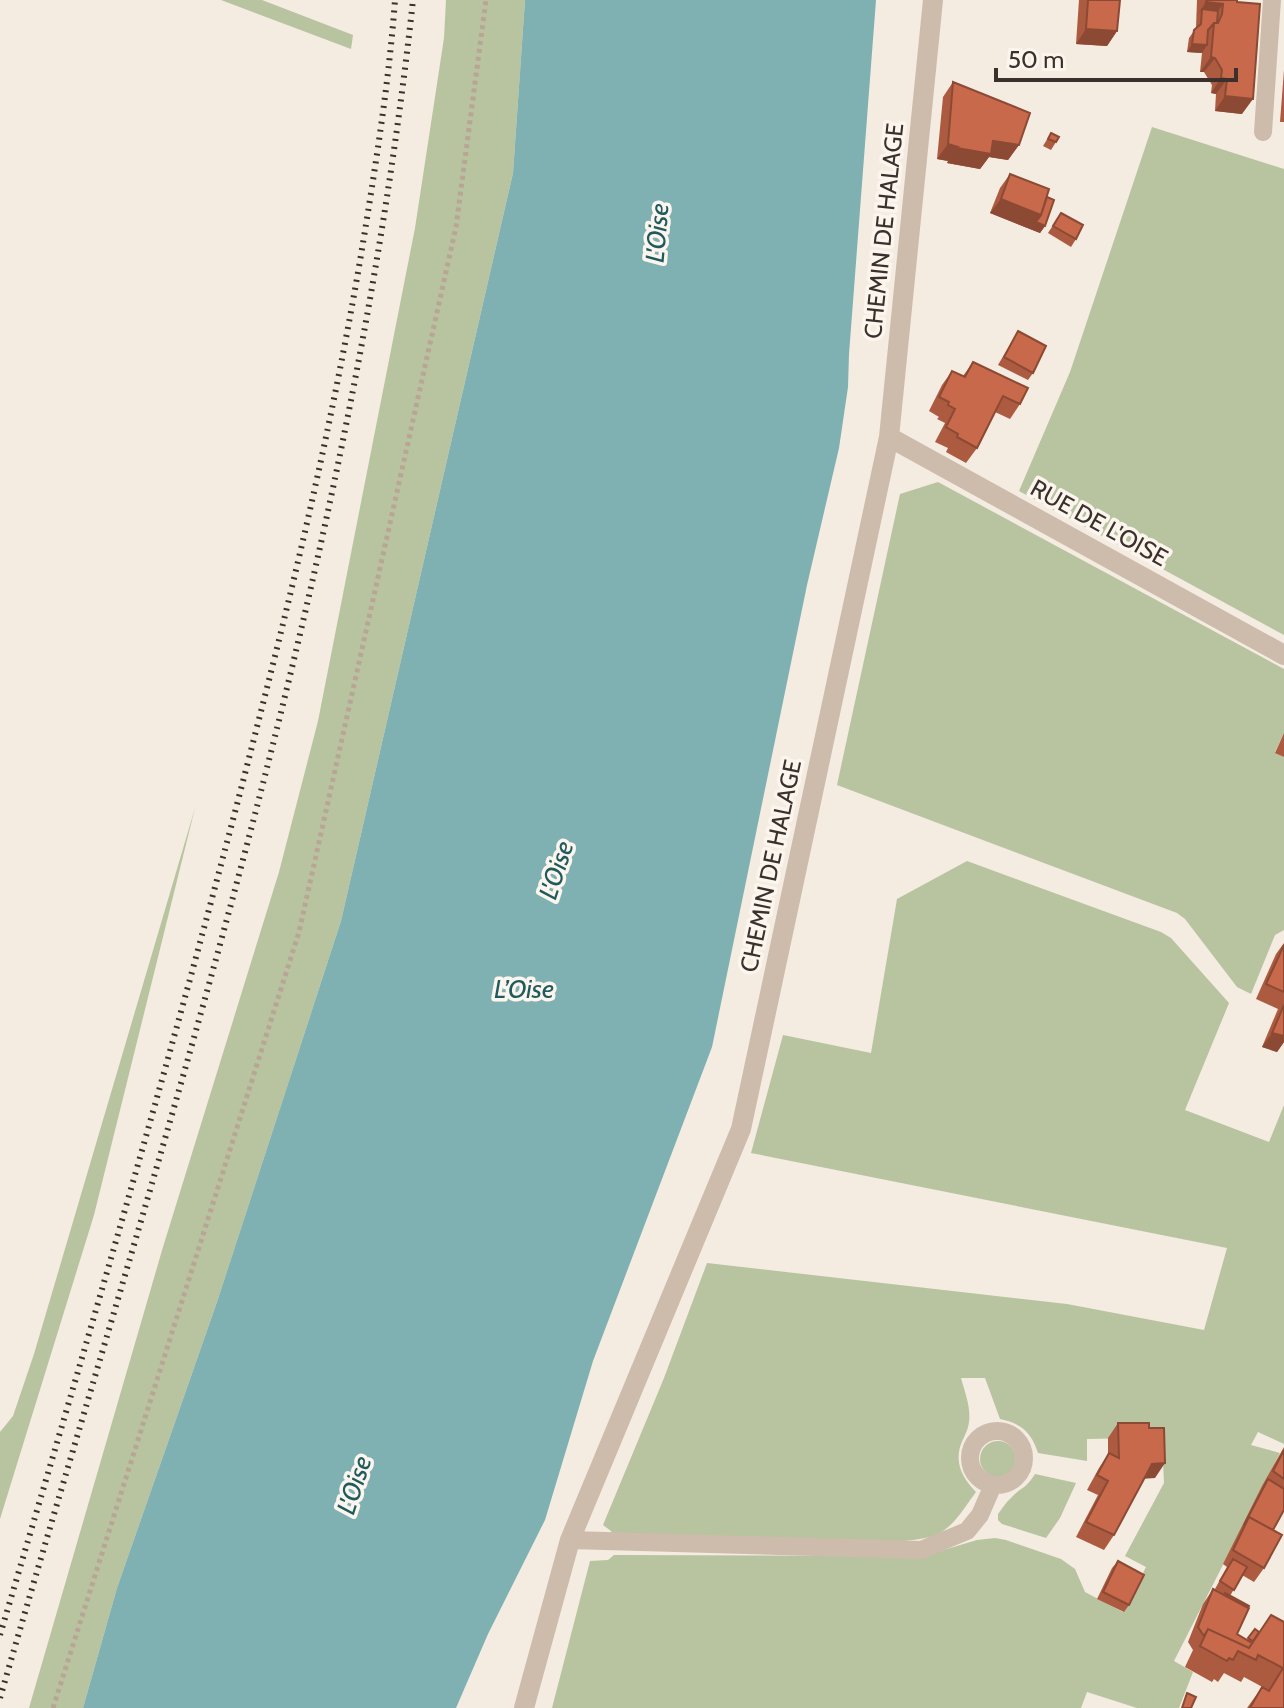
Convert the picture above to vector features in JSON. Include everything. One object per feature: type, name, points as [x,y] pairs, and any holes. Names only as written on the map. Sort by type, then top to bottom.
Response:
[{"type":"street","name":"CHEMIN DE HALAGE","points":[[524,1708],[570,1540],[741,1129],[889,437],[933,0]]},
{"type":"street","name":"RUE DE L'OISE","points":[[889,437],[1284,655]]},
{"type":"lane","points":[[1263,132],[1272,0]]},
{"type":"lane","points":[[570,1540],[921,1550],[967,1531],[980,1515],[993,1485]]},
{"type":"path","points":[[53,1708],[299,932],[456,227],[486,0]]},
{"type":"green space","points":[[221,0],[262,0],[353,35],[351,49]]},
{"type":"green space","points":[[446,0],[525,0],[513,173],[341,921],[217,1302],[117,1588],[83,1708],[29,1708],[163,1247],[279,872],[318,721],[415,228],[444,38]]},
{"type":"green space","points":[[1152,127],[1284,169],[1284,635],[1019,491],[1070,372]]},
{"type":"green space","points":[[938,482],[1284,669],[1284,733],[1275,752],[1284,757],[1284,930],[1275,935],[1251,994],[1237,987],[1185,919],[1177,913],[837,785],[900,494]]},
{"type":"green space","points":[[195,808],[94,1215],[0,1519],[0,1432],[13,1416],[34,1354]]},
{"type":"green space","points":[[967,861],[1161,932],[1171,938],[1229,1003],[1185,1110],[1269,1142],[1284,1105],[1284,1444],[1258,1432],[1251,1445],[1280,1453],[1174,1661],[1193,1672],[1179,1708],[1137,1708],[1087,1692],[1081,1708],[552,1708],[590,1561],[608,1560],[614,1555],[886,1556],[930,1554],[995,1538],[1061,1559],[1075,1569],[1085,1592],[1123,1612],[1146,1567],[1125,1556],[1164,1483],[1162,1442],[1138,1438],[1087,1439],[1087,1461],[1038,1453],[1025,1430],[1000,1419],[985,1378],[961,1378],[969,1416],[959,1460],[964,1477],[976,1492],[956,1519],[938,1534],[904,1541],[614,1537],[603,1525],[664,1378],[707,1263],[1067,1304],[1204,1330],[1227,1248],[751,1153],[783,1035],[871,1053],[897,899]]},
{"type":"green space","points":[[998,1441],[1011,1446],[1016,1459],[1011,1472],[998,1477],[985,1472],[980,1459],[985,1446]]},
{"type":"green space","points":[[1035,1474],[1076,1483],[1060,1518],[1046,1538],[998,1520],[998,1514],[1006,1504]]},
{"type":"water","name":"L’Oise","points":[[525,0],[876,0],[848,387],[839,448],[807,585],[712,1047],[593,1361],[545,1520],[488,1634],[456,1708],[83,1708],[117,1588],[217,1302],[341,921],[513,173]]},
{"type":"building","points":[[1088,0],[1120,0],[1117,31],[1086,29]]},
{"type":"building","points":[[1207,0],[1260,4],[1253,99],[1225,96],[1227,79],[1221,78],[1222,70],[1215,58],[1211,57],[1214,23],[1218,23],[1223,4]]},
{"type":"building","points":[[1202,9],[1218,11],[1217,22],[1208,30],[1207,45],[1192,44],[1194,30],[1201,24]]},
{"type":"building","points":[[953,82],[1030,113],[1019,145],[993,141],[991,154],[948,144]]},
{"type":"building","points":[[1051,133],[1059,137],[1056,142],[1048,139]]},
{"type":"building","points":[[1010,174],[1049,189],[1041,215],[1001,199]]},
{"type":"building","points":[[1047,197],[1054,200],[1045,226],[1036,222]]},
{"type":"building","points":[[1061,213],[1083,225],[1076,239],[1053,226]]},
{"type":"building","points":[[1018,331],[1046,346],[1033,373],[1004,357]]},
{"type":"building","points":[[973,362],[1028,388],[1020,404],[1003,396],[977,448],[946,427],[955,409],[939,397],[952,371],[965,377]]},
{"type":"building","points":[[1284,945],[1284,992],[1266,984]]},
{"type":"building","points":[[1284,1005],[1284,1036],[1272,1033]]},
{"type":"building","points":[[1118,1423],[1149,1423],[1149,1428],[1164,1428],[1165,1463],[1152,1464],[1114,1535],[1086,1522],[1108,1481],[1097,1475],[1109,1453],[1119,1458]]},
{"type":"building","points":[[1284,1450],[1284,1479],[1273,1471]]},
{"type":"building","points":[[1268,1479],[1284,1489],[1284,1510],[1273,1530],[1249,1517],[1244,1525]]},
{"type":"building","points":[[1249,1517],[1282,1535],[1264,1568],[1233,1550]]},
{"type":"building","points":[[1233,1559],[1247,1567],[1234,1590],[1220,1581]]},
{"type":"building","points":[[1118,1561],[1144,1575],[1129,1605],[1103,1592]]},
{"type":"building","points":[[1213,1589],[1249,1608],[1237,1634],[1252,1643],[1249,1648],[1208,1629],[1204,1636],[1198,1627]]},
{"type":"building","points":[[1224,1595],[1249,1606],[1248,1608]]},
{"type":"building","points":[[1271,1615],[1284,1622],[1284,1708],[1250,1708],[1262,1687],[1269,1691],[1283,1668],[1258,1655],[1256,1660],[1238,1651],[1233,1660],[1229,1658],[1227,1661],[1200,1646],[1208,1629],[1249,1648]]},
{"type":"building","points":[[1255,1629],[1259,1632],[1253,1641],[1248,1638]]},
{"type":"building","points":[[1187,1693],[1196,1697],[1191,1708],[1182,1708]]},
{"type":"railway","points":[[0,1635],[166,1066],[288,604],[329,424],[352,304],[382,122],[395,0]]},
{"type":"railway","points":[[0,1698],[185,1068],[244,857],[297,645],[345,432],[384,217],[413,0]]},
{"type":"water label","name":"L'Oise","points":[[657,233]]},
{"type":"water label","name":"L'Oise","points":[[556,870]]},
{"type":"water label","name":"L'Oise","points":[[354,1485]]}]
